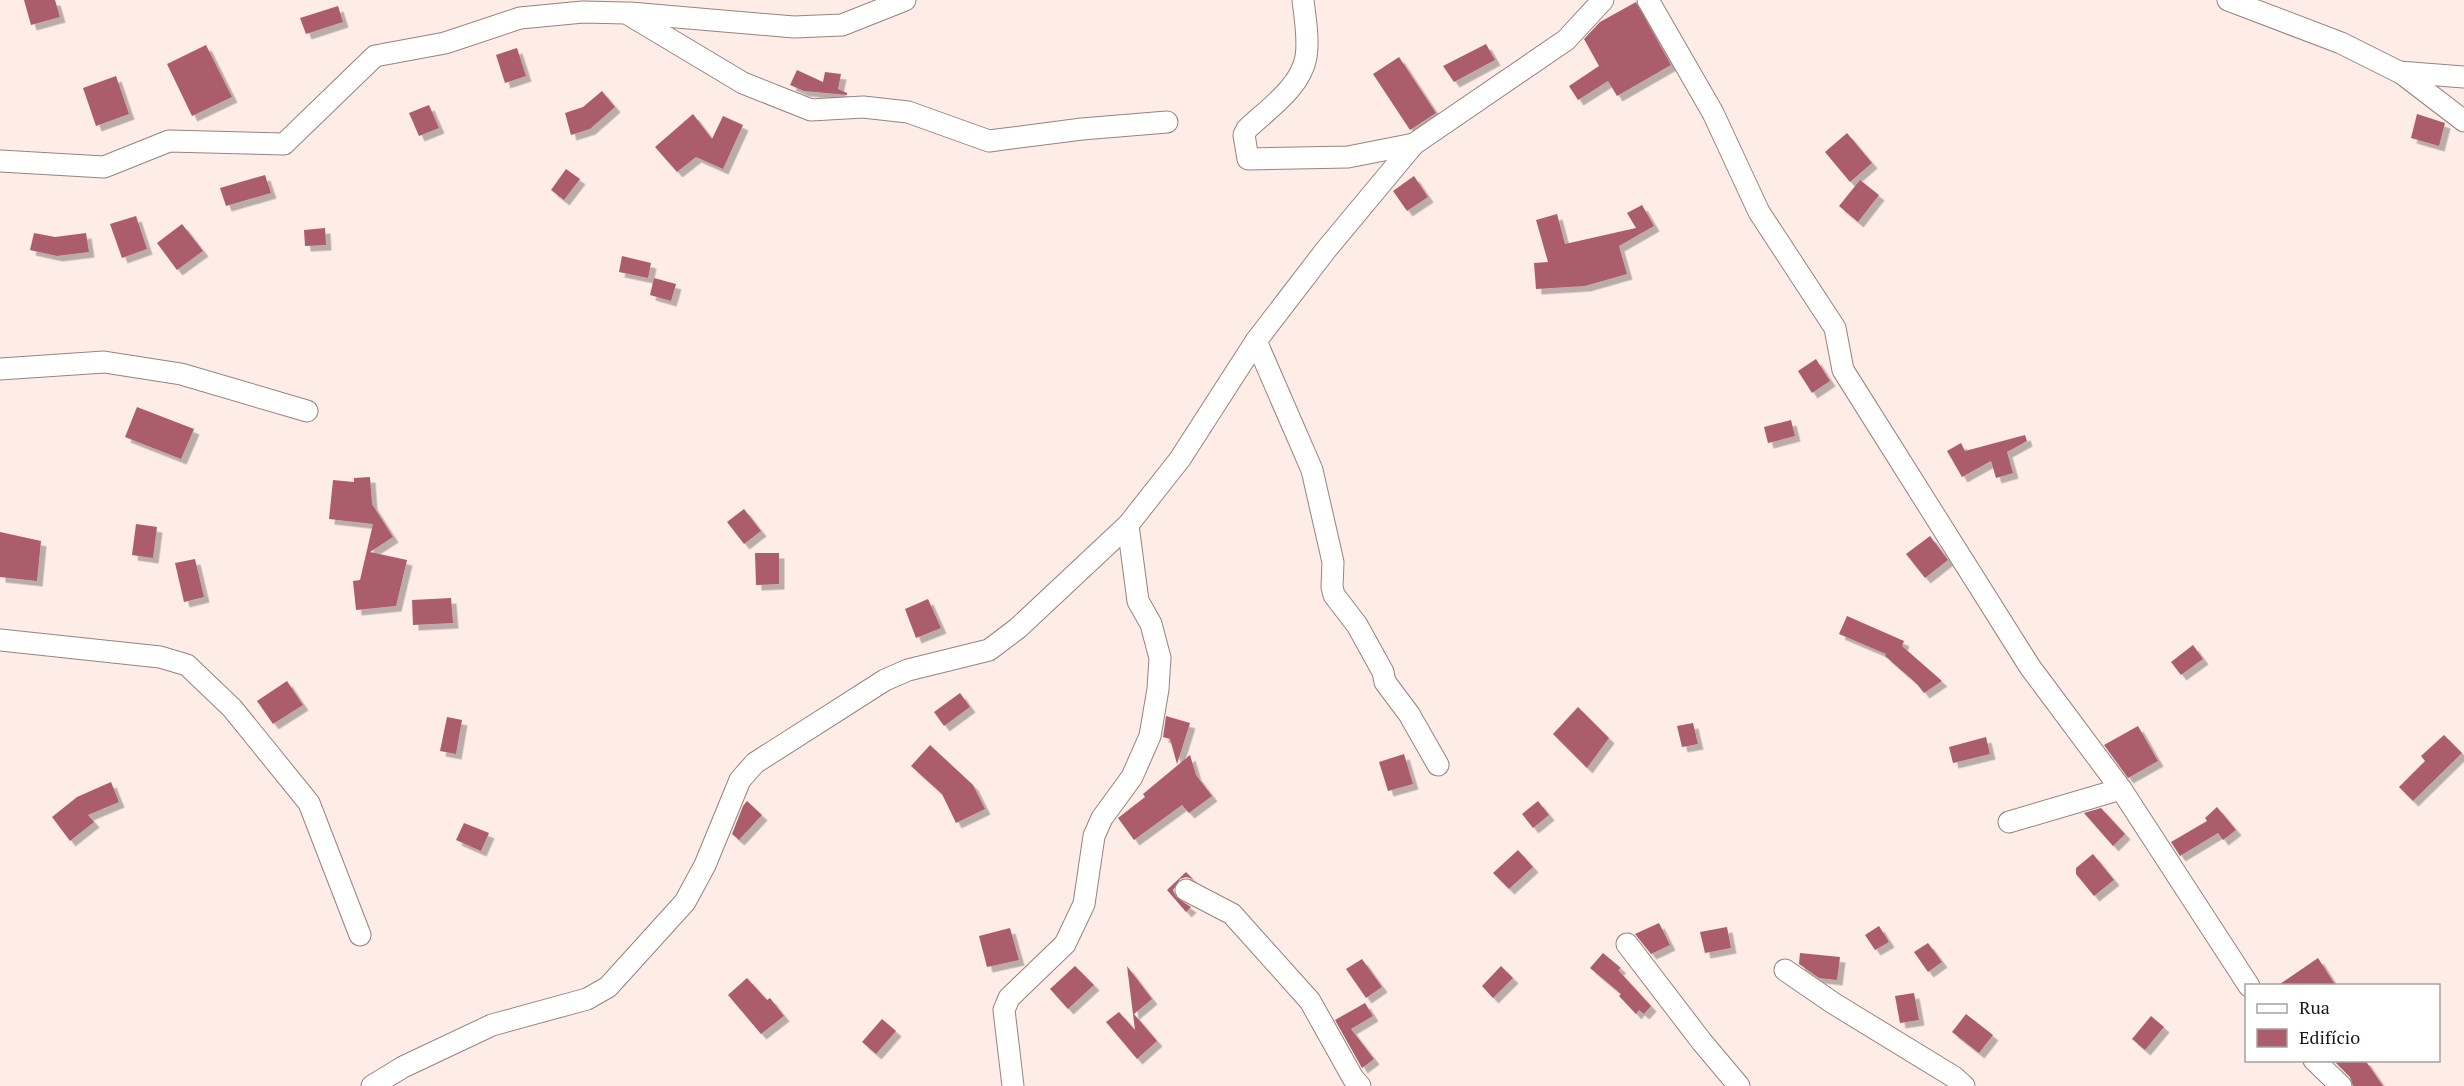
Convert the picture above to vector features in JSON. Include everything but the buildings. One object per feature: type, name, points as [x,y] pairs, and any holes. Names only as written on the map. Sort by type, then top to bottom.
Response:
[{"type":"street","points":[[0,161],[104,166],[168,141],[284,144],[375,56],[445,43],[520,18],[583,12],[626,13],[794,27],[842,25],[905,0]]},
{"type":"street","points":[[1303,0],[1307,38],[1306,57],[1300,75],[1286,93],[1247,129],[1244,135],[1248,159],[1348,157],[1414,144]]},
{"type":"street","points":[[372,1086],[403,1067],[492,1025],[587,999],[608,987],[685,902],[705,865],[740,780],[755,764],[885,680],[908,670],[988,650],[1018,628],[1128,525],[1180,459],[1256,341],[1325,251],[1414,144],[1566,40],[1603,0]]},
{"type":"street","points":[[1648,0],[1713,113],[1759,212],[1835,328],[1843,370],[2030,667],[2121,789],[2248,984]]},
{"type":"street","points":[[2228,0],[2341,44],[2399,72],[2464,121]]},
{"type":"street","points":[[626,13],[743,83],[812,110],[863,107],[908,112],[989,141],[1082,129],[1167,122]]},
{"type":"street","points":[[2399,72],[2464,77]]},
{"type":"street","points":[[1256,341],[1312,470],[1333,562],[1334,595],[1357,625],[1378,662],[1385,682],[1409,714],[1438,765]]},
{"type":"street","points":[[0,369],[104,362],[181,374],[307,411]]},
{"type":"street","points":[[1013,1086],[1004,1010],[1009,998],[1065,944],[1084,904],[1098,827],[1112,802],[1132,777],[1150,736],[1158,689],[1160,658],[1151,624],[1138,601],[1128,525]]},
{"type":"street","points":[[0,640],[160,657],[187,665],[232,708],[309,804],[360,935]]},
{"type":"street","points":[[2008,822],[2121,789]]},
{"type":"street","points":[[1186,890],[1232,914],[1310,1001],[1353,1078],[1360,1086]]},
{"type":"street","points":[[1628,944],[1702,1042],[1739,1086]]},
{"type":"street","points":[[1785,970],[1833,1003],[1954,1077],[1964,1086]]},
{"type":"street","points":[[2316,1062],[2341,1086]]}]
